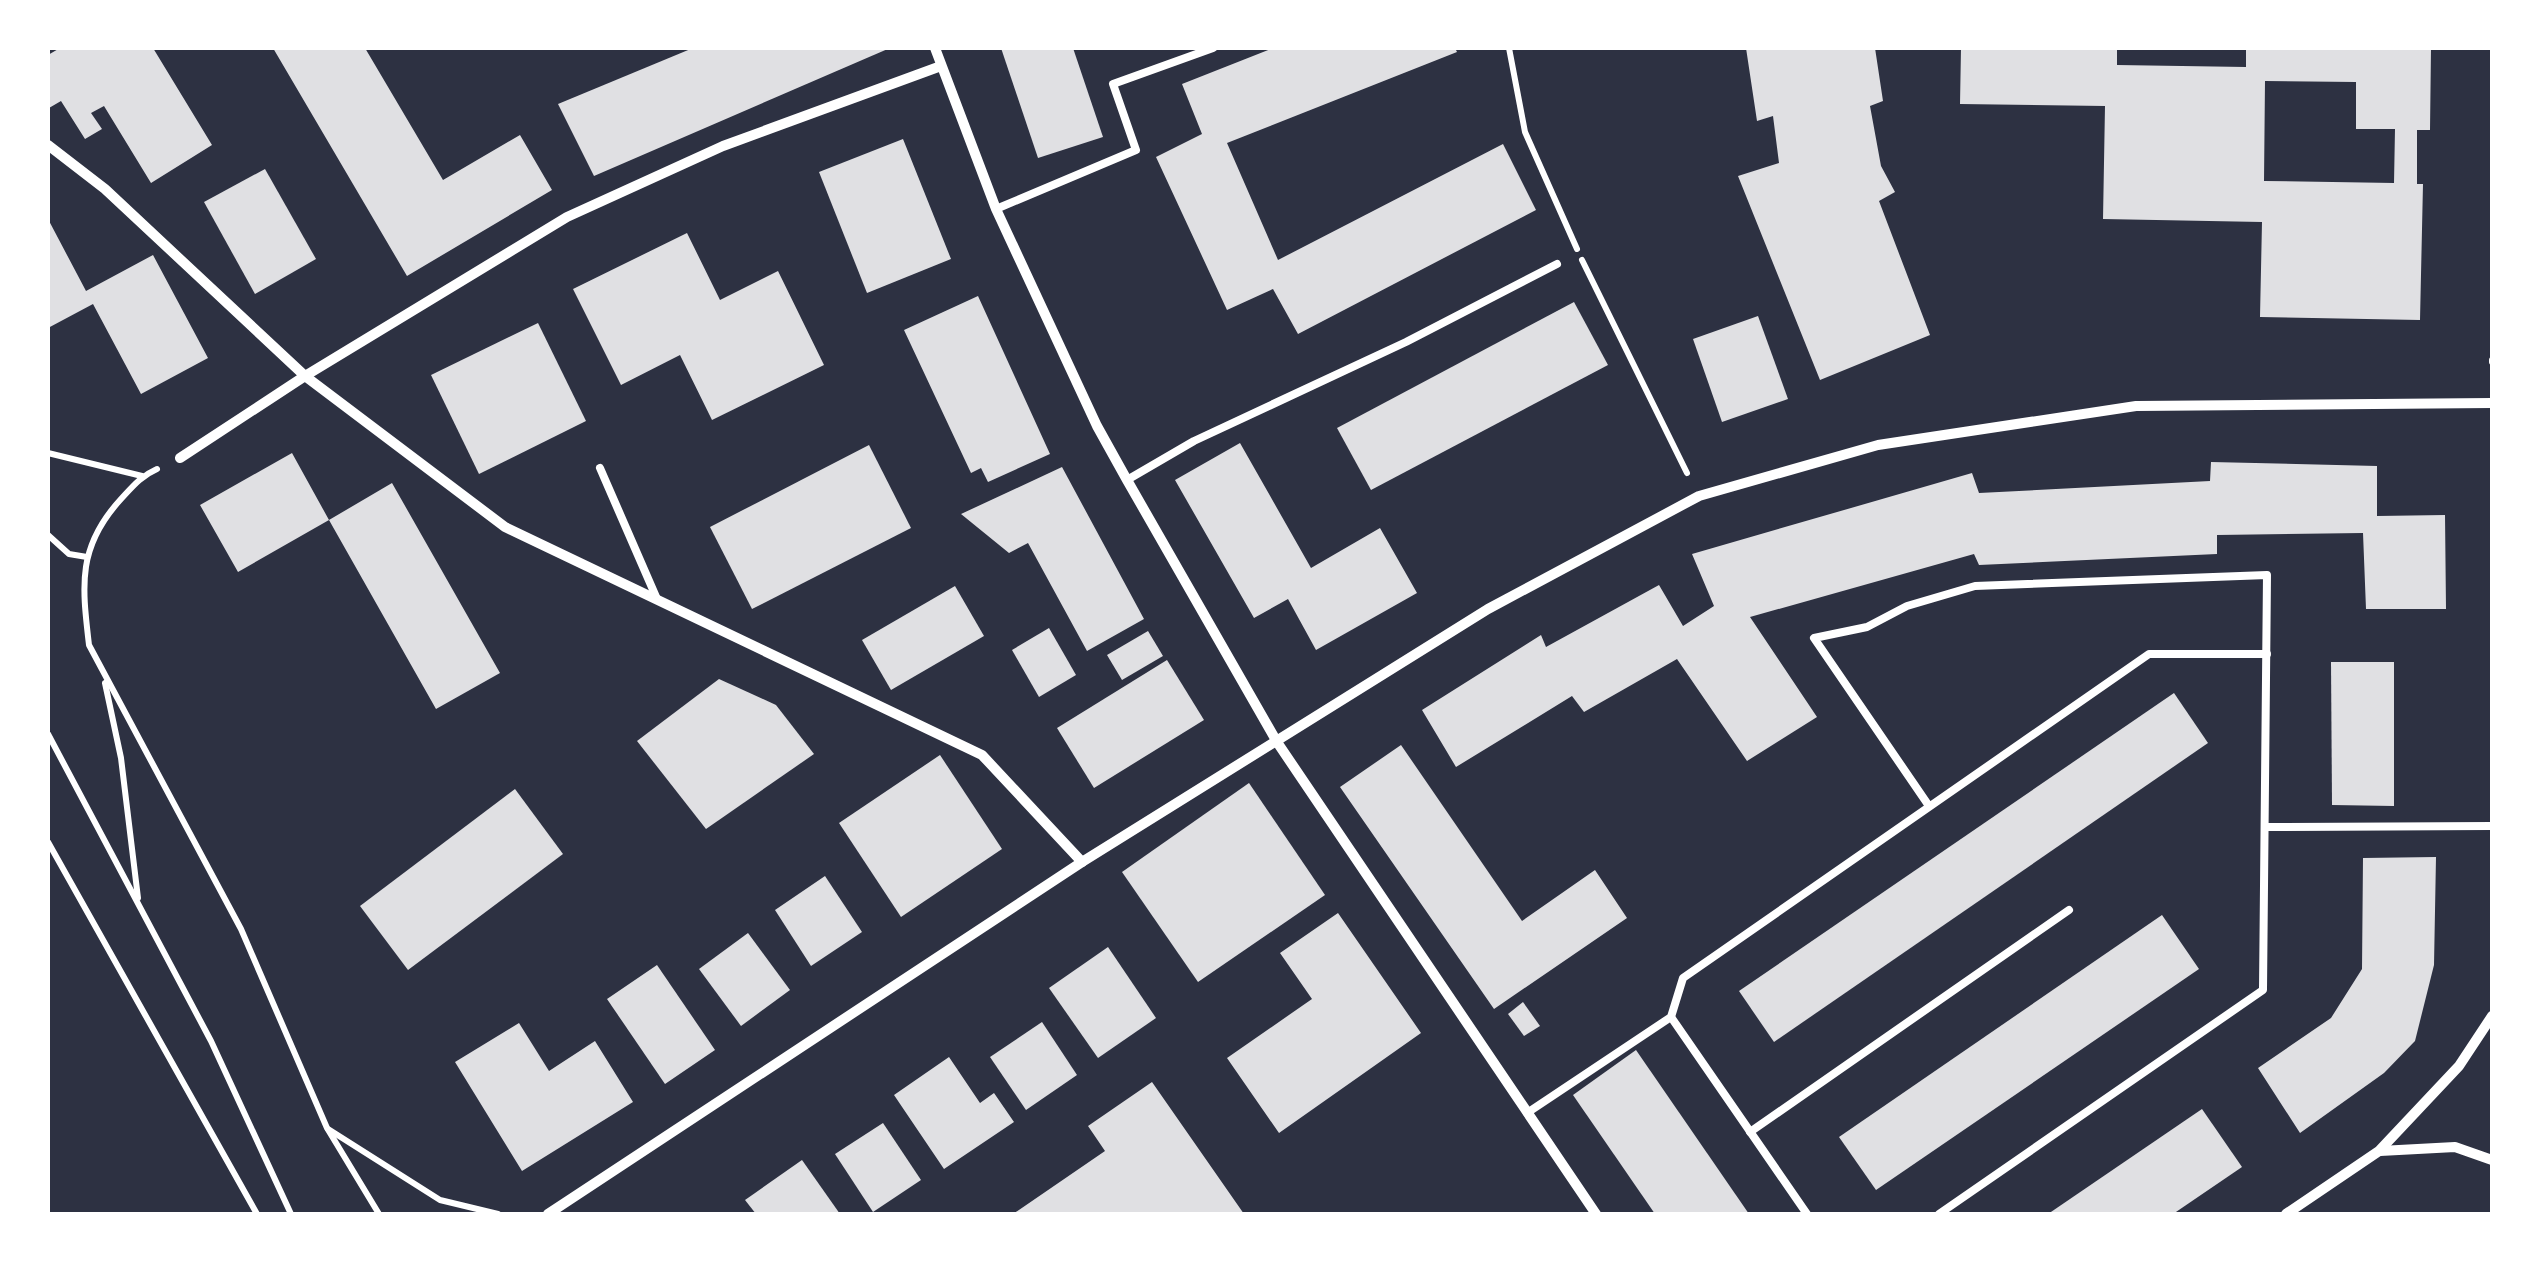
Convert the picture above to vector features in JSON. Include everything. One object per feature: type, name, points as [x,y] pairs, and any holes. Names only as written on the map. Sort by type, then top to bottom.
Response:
[{"type":"street","points":[[936,48],[996,208],[1126,480],[1277,742],[1596,1214]]},
{"type":"street","points":[[180,458],[305,376],[567,217],[723,146],[941,66]]},
{"type":"street","points":[[48,146],[106,189],[305,376],[505,526],[982,755],[1082,862]]},
{"type":"street","points":[[548,1214],[1082,862],[1488,608],[1699,496],[1878,446],[2136,406],[2492,403]]},
{"type":"street","points":[[2286,1214],[2379,1150],[2459,1066],[2492,1016]]},
{"type":"street","points":[[2379,1150],[2456,1147],[2492,1160]]},
{"type":"lane","points":[[996,208],[1136,150],[1113,84],[1212,48]]},
{"type":"lane","points":[[1126,480],[1194,441],[1406,342],[1557,264]]},
{"type":"lane","points":[[600,468],[657,599]]},
{"type":"lane","points":[[1928,806],[1814,638],[1867,627],[1907,606],[1975,586],[2268,574],[2263,990],[1939,1214]]},
{"type":"lane","points":[[1526,1112],[1671,1017],[1683,978],[2150,654],[2267,654]]},
{"type":"lane","points":[[2265,827],[2492,826]]},
{"type":"lane","points":[[1750,1132],[2069,910]]},
{"type":"lane","points":[[1671,1017],[1807,1214]]},
{"type":"path","points":[[1509,48],[1525,132],[1578,252],[1699,496]]},
{"type":"path","points":[[48,452],[142,476],[104,517],[86,557],[83,592],[89,645],[241,929],[327,1128],[379,1214]]},
{"type":"path","points":[[48,536],[69,554],[86,557]]},
{"type":"path","points":[[103,674],[121,758],[139,904]]},
{"type":"path","points":[[48,734],[211,1040],[291,1214]]},
{"type":"path","points":[[48,842],[256,1214]]},
{"type":"path","points":[[327,1128],[440,1200],[498,1214]]},
{"type":"building","points":[[60,48],[153,48],[212,145],[151,183],[104,106],[91,113],[102,129],[85,139],[61,101],[49,108],[48,55]]},
{"type":"building","points":[[273,48],[365,48],[443,180],[520,135],[552,190],[407,276]]},
{"type":"building","points":[[693,48],[890,48],[594,176],[558,104]]},
{"type":"building","points":[[1001,48],[1073,48],[1103,137],[1038,158]]},
{"type":"building","points":[[1273,48],[1455,48],[1457,52],[1227,143],[1278,260],[1503,144],[1536,210],[1298,334],[1273,289],[1227,310],[1156,157],[1202,134],[1182,84]]},
{"type":"building","points":[[1746,48],[1875,48],[1883,101],[1870,106],[1881,166],[1895,192],[1879,201],[1930,335],[1820,380],[1738,176],[1779,163],[1773,116],[1757,121]]},
{"type":"building","points":[[1961,48],[2117,48],[2117,65],[2246,67],[2246,48],[2431,48],[2430,130],[2417,130],[2417,184],[2423,184],[2420,320],[2260,317],[2262,222],[2103,219],[2105,106],[1960,104]],"holes":[[[2265,81],[2356,82],[2356,129],[2395,129],[2394,183],[2264,181]]]},
{"type":"building","points":[[903,139],[951,259],[867,293],[819,172]]},
{"type":"building","points":[[265,169],[316,259],[255,294],[204,202]]},
{"type":"building","points":[[48,219],[86,291],[153,255],[208,358],[141,394],[93,304],[48,328]]},
{"type":"building","points":[[687,233],[720,300],[778,271],[824,365],[712,420],[680,355],[621,385],[573,289]]},
{"type":"building","points":[[978,296],[1050,454],[988,482],[981,468],[971,473],[904,330]]},
{"type":"building","points":[[1574,302],[1608,365],[1371,490],[1337,428]]},
{"type":"building","points":[[1758,316],[1788,399],[1722,422],[1693,339]]},
{"type":"building","points":[[538,323],[586,421],[479,474],[431,375]]},
{"type":"building","points":[[1240,443],[1311,568],[1380,528],[1417,593],[1316,650],[1288,599],[1254,618],[1175,480]]},
{"type":"building","points":[[869,445],[911,528],[752,609],[710,527]]},
{"type":"building","points":[[292,453],[329,520],[238,572],[200,505]]},
{"type":"building","points":[[2211,462],[2377,466],[2377,516],[2445,515],[2446,609],[2366,609],[2363,533],[2217,535],[2217,554],[1979,565],[1974,554],[1750,617],[1817,717],[1747,761],[1677,659],[1584,712],[1572,696],[1456,767],[1422,710],[1541,635],[1546,647],[1659,585],[1683,626],[1714,606],[1692,554],[1972,473],[1979,493],[2210,481]]},
{"type":"building","points":[[1062,467],[1144,619],[1087,651],[1028,543],[1009,553],[961,514]]},
{"type":"building","points":[[392,483],[500,673],[436,709],[329,520]]},
{"type":"building","points":[[955,586],[984,636],[891,690],[862,640]]},
{"type":"building","points":[[1049,628],[1076,675],[1039,697],[1012,650]]},
{"type":"building","points":[[1148,631],[1163,656],[1122,680],[1107,655]]},
{"type":"building","points":[[1167,660],[1204,720],[1094,788],[1057,728]]},
{"type":"building","points":[[2331,662],[2394,662],[2394,806],[2332,805]]},
{"type":"building","points":[[719,679],[776,705],[814,754],[706,829],[637,741]]},
{"type":"building","points":[[2174,693],[2208,743],[1774,1042],[1739,991]]},
{"type":"building","points":[[1401,745],[1522,921],[1595,870],[1627,918],[1494,1009],[1340,787]]},
{"type":"building","points":[[940,755],[1002,849],[901,917],[839,823]]},
{"type":"building","points":[[1249,783],[1325,895],[1198,982],[1122,872]]},
{"type":"building","points":[[515,789],[563,854],[408,970],[360,906]]},
{"type":"building","points":[[2436,857],[2434,965],[2415,1041],[2384,1073],[2300,1133],[2258,1068],[2331,1018],[2362,969],[2363,858]]},
{"type":"building","points":[[825,876],[862,932],[811,966],[775,910]]},
{"type":"building","points":[[1338,913],[1421,1033],[1279,1133],[1227,1058],[1312,999],[1280,953]]},
{"type":"building","points":[[2162,915],[2199,969],[1876,1190],[1839,1137]]},
{"type":"building","points":[[748,933],[790,990],[741,1026],[699,969]]},
{"type":"building","points":[[1108,947],[1156,1018],[1098,1058],[1049,988]]},
{"type":"building","points":[[657,965],[715,1050],[665,1084],[607,999]]},
{"type":"building","points":[[1523,1002],[1540,1026],[1524,1036],[1508,1014]]},
{"type":"building","points":[[1042,1022],[1077,1075],[1026,1110],[990,1057]]},
{"type":"building","points":[[519,1023],[549,1071],[595,1041],[633,1102],[522,1171],[455,1062]]},
{"type":"building","points":[[1636,1050],[1749,1214],[1655,1214],[1573,1095]]},
{"type":"building","points":[[949,1057],[980,1103],[994,1093],[1014,1122],[944,1169],[894,1095]]},
{"type":"building","points":[[1152,1082],[1244,1214],[1013,1214],[1105,1151],[1088,1126]]},
{"type":"building","points":[[2202,1109],[2242,1167],[2173,1214],[2048,1214]]},
{"type":"building","points":[[883,1123],[921,1180],[873,1212],[835,1154]]},
{"type":"building","points":[[802,1160],[840,1214],[756,1214],[745,1200]]}]
